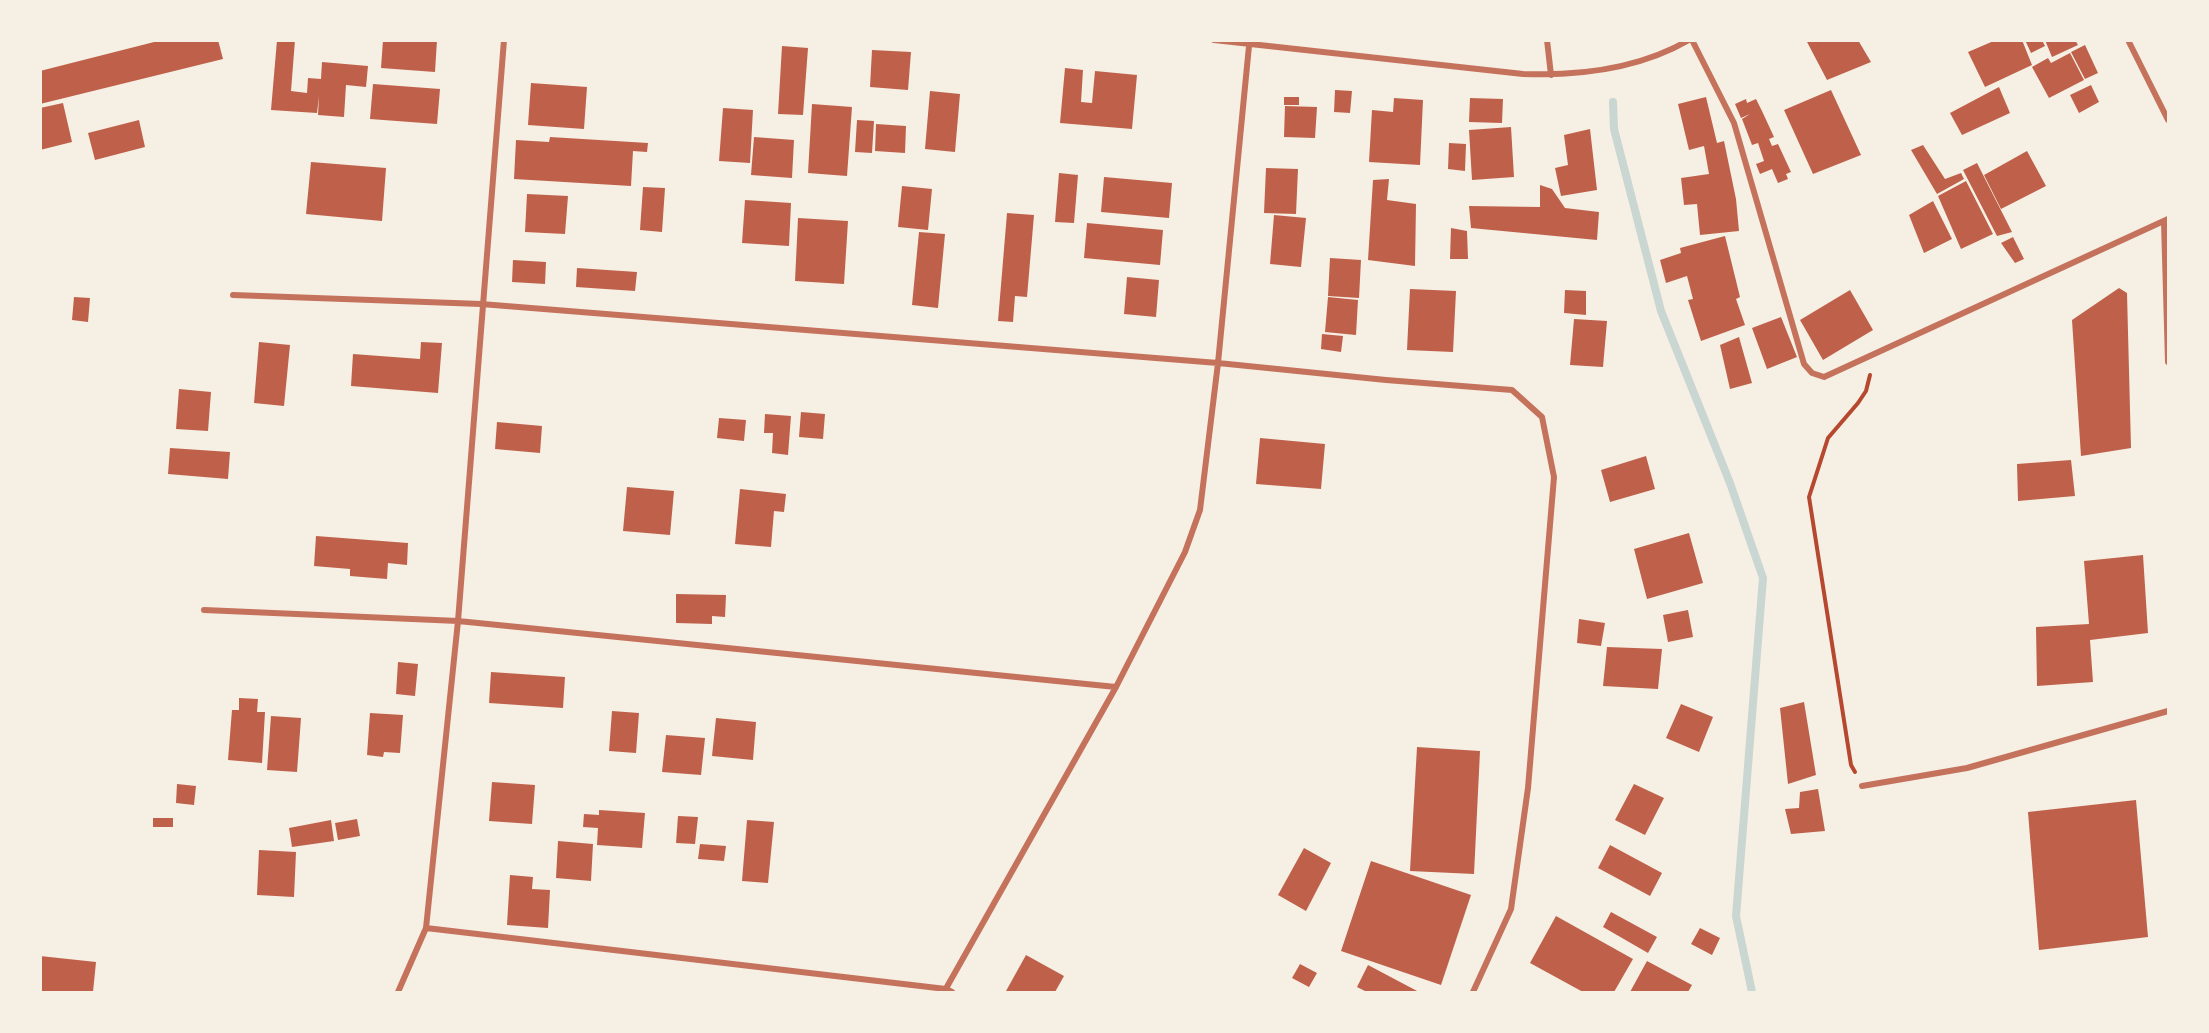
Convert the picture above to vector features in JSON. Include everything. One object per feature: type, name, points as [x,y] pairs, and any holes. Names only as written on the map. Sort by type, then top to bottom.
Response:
[{"type":"street","points":[[398,993],[426,928],[458,621],[481,304],[504,40]]},
{"type":"street","points":[[1214,40],[1249,46],[1551,75],[1610,70],[1674,49],[1690,40],[1734,123],[1804,364],[1812,373],[1824,377],[2166,220],[2169,362]]},
{"type":"street","points":[[1547,40],[1551,75]]},
{"type":"street","points":[[2128,40],[2169,120]]},
{"type":"street","points":[[426,928],[947,991],[1116,687],[1185,552],[1200,510],[1218,363],[1249,46]]},
{"type":"street","points":[[233,295],[481,304],[1218,363],[1512,390],[1542,417],[1554,477],[1528,788],[1511,909],[1473,993]]},
{"type":"street","points":[[204,610],[458,621],[1116,687]]},
{"type":"street","points":[[1862,786],[1967,768],[2169,711]]},
{"type":"path","points":[[1862,786],[1851,765],[1809,497],[1828,438],[1866,391],[1870,378],[1870,355]]},
{"type":"building","points":[[162,40],[218,40],[223,59],[40,104],[40,71]]},
{"type":"building","points":[[277,40],[295,40],[291,91],[307,93],[308,78],[321,79],[322,62],[368,66],[366,87],[346,85],[344,117],[318,115],[319,96],[317,113],[271,110]]},
{"type":"building","points":[[383,40],[437,40],[435,72],[381,68]]},
{"type":"building","points":[[1806,40],[1858,40],[1871,62],[1827,80]]},
{"type":"building","points":[[1996,40],[2022,40],[2032,65],[1985,87],[1968,52]]},
{"type":"building","points":[[2025,40],[2042,40],[2045,46],[2031,53]]},
{"type":"building","points":[[2045,40],[2075,40],[2078,45],[2052,57]]},
{"type":"building","points":[[2085,45],[2098,73],[2085,79],[2071,52]]},
{"type":"building","points":[[782,46],[808,48],[803,115],[778,114]]},
{"type":"building","points":[[872,50],[911,52],[908,90],[870,87]]},
{"type":"building","points":[[2070,53],[2084,80],[2049,98],[2032,67],[2048,58],[2051,63]]},
{"type":"building","points":[[1065,68],[1083,70],[1081,102],[1092,103],[1095,71],[1137,75],[1132,129],[1060,123]]},
{"type":"building","points":[[531,83],[587,87],[584,129],[528,125]]},
{"type":"building","points":[[373,84],[440,89],[437,124],[370,119]]},
{"type":"building","points":[[2091,85],[2099,102],[2079,113],[2070,95]]},
{"type":"building","points":[[1999,87],[2010,113],[1962,135],[1950,113]]},
{"type":"building","points":[[1335,90],[1352,91],[1350,113],[1334,112]]},
{"type":"building","points":[[1831,90],[1861,155],[1813,174],[1784,110]]},
{"type":"building","points":[[930,91],[960,94],[955,152],[925,149]]},
{"type":"building","points":[[1284,97],[1299,97],[1299,105],[1284,105]]},
{"type":"building","points":[[1706,97],[1717,143],[1724,141],[1736,199],[1739,231],[1700,235],[1697,204],[1684,205],[1681,178],[1709,174],[1704,146],[1689,150],[1678,104]]},
{"type":"building","points":[[1394,98],[1423,100],[1420,165],[1369,162],[1372,110],[1393,112]]},
{"type":"building","points":[[1470,98],[1503,99],[1502,123],[1469,122]]},
{"type":"building","points":[[1746,99],[1747,103],[1756,99],[1774,137],[1769,139],[1772,146],[1778,144],[1791,172],[1786,174],[1788,179],[1778,183],[1772,169],[1760,174],[1756,164],[1764,161],[1758,143],[1752,145],[1742,119],[1750,114],[1741,118],[1735,104]]},
{"type":"building","points":[[63,103],[72,142],[40,150],[40,108]]},
{"type":"building","points":[[812,104],[852,107],[847,176],[808,173]]},
{"type":"building","points":[[1285,106],[1317,107],[1315,138],[1284,137]]},
{"type":"building","points":[[723,108],[753,110],[750,163],[719,161]]},
{"type":"building","points":[[139,120],[145,147],[95,160],[88,133]]},
{"type":"building","points":[[857,120],[874,121],[872,153],[855,152]]},
{"type":"building","points":[[876,124],[906,126],[905,153],[875,151]]},
{"type":"building","points":[[1511,127],[1514,177],[1472,180],[1469,130]]},
{"type":"building","points":[[1590,129],[1597,190],[1561,196],[1555,168],[1568,165],[1564,135]]},
{"type":"building","points":[[550,137],[648,143],[647,152],[633,151],[631,186],[514,179],[516,140],[549,142]]},
{"type":"building","points":[[754,137],[794,140],[792,178],[751,175]]},
{"type":"building","points":[[1449,143],[1466,144],[1465,171],[1448,169]]},
{"type":"building","points":[[1923,145],[1945,179],[1961,173],[1964,179],[1937,194],[1911,150]]},
{"type":"building","points":[[2027,151],[2046,186],[2001,209],[1984,175]]},
{"type":"building","points":[[311,162],[386,168],[382,221],[306,214]]},
{"type":"building","points":[[1977,163],[2012,232],[1997,236],[1963,170]]},
{"type":"building","points":[[1266,168],[1298,169],[1296,214],[1264,213]]},
{"type":"building","points":[[1059,173],[1078,175],[1074,223],[1055,222]]},
{"type":"building","points":[[1104,177],[1172,183],[1169,218],[1101,212]]},
{"type":"building","points":[[1389,179],[1387,200],[1416,204],[1415,266],[1368,260],[1373,180]]},
{"type":"building","points":[[1966,181],[1993,234],[1961,249],[1938,196]]},
{"type":"building","points":[[1540,185],[1552,189],[1565,208],[1599,212],[1597,240],[1471,228],[1469,206],[1540,207]]},
{"type":"building","points":[[902,186],[932,189],[928,230],[898,227]]},
{"type":"building","points":[[643,187],[665,188],[662,232],[640,230]]},
{"type":"building","points":[[527,194],[568,196],[565,234],[525,232]]},
{"type":"building","points":[[745,200],[791,203],[789,246],[742,243]]},
{"type":"building","points":[[1933,201],[1952,239],[1924,253],[1909,215]]},
{"type":"building","points":[[1007,213],[1034,215],[1027,297],[1015,296],[1013,322],[998,321]]},
{"type":"building","points":[[1274,215],[1306,218],[1301,267],[1270,264]]},
{"type":"building","points":[[798,218],[848,221],[844,284],[795,281]]},
{"type":"building","points":[[1087,223],[1163,230],[1160,265],[1084,258]]},
{"type":"building","points":[[1451,228],[1467,231],[1468,259],[1450,259]]},
{"type":"building","points":[[919,232],[945,234],[938,308],[912,305]]},
{"type":"building","points":[[1725,236],[1740,297],[1736,299],[1745,325],[1701,341],[1688,300],[1693,299],[1687,276],[1666,283],[1660,260],[1681,253],[1680,248]]},
{"type":"building","points":[[2013,237],[2024,259],[2015,263],[2001,243]]},
{"type":"building","points":[[1330,258],[1361,260],[1359,298],[1328,296]]},
{"type":"building","points":[[513,260],[546,262],[545,284],[512,282]]},
{"type":"building","points":[[577,268],[637,272],[635,291],[576,287]]},
{"type":"building","points":[[1127,277],[1159,280],[1156,317],[1124,314]]},
{"type":"building","points":[[2119,288],[2127,293],[2131,448],[2081,456],[2072,320]]},
{"type":"building","points":[[1410,289],[1456,291],[1453,352],[1407,350]]},
{"type":"building","points":[[1565,290],[1586,291],[1586,315],[1564,313]]},
{"type":"building","points":[[1850,290],[1873,330],[1823,360],[1800,320]]},
{"type":"building","points":[[74,297],[90,298],[88,322],[72,320]]},
{"type":"building","points":[[1328,297],[1358,300],[1356,335],[1325,332]]},
{"type":"building","points":[[1781,317],[1797,357],[1767,369],[1752,328]]},
{"type":"building","points":[[1574,319],[1607,321],[1603,367],[1570,365]]},
{"type":"building","points":[[1322,334],[1343,336],[1341,352],[1321,349]]},
{"type":"building","points":[[1739,337],[1752,383],[1730,389],[1720,345]]},
{"type":"building","points":[[259,342],[290,345],[284,406],[254,403]]},
{"type":"building","points":[[421,342],[442,343],[438,393],[351,386],[353,354],[420,359]]},
{"type":"building","points":[[179,389],[211,392],[208,431],[176,429]]},
{"type":"building","points":[[801,412],[825,414],[823,439],[799,437]]},
{"type":"building","points":[[765,414],[791,416],[788,455],[772,453],[773,433],[764,433]]},
{"type":"building","points":[[719,418],[746,420],[744,441],[717,438]]},
{"type":"building","points":[[497,422],[542,426],[540,453],[495,449]]},
{"type":"building","points":[[1260,438],[1325,444],[1321,489],[1256,484]]},
{"type":"building","points":[[170,448],[230,452],[228,479],[168,474]]},
{"type":"building","points":[[1646,456],[1655,489],[1610,502],[1601,470]]},
{"type":"building","points":[[2071,460],[2075,496],[2018,501],[2017,464]]},
{"type":"building","points":[[627,487],[674,491],[670,535],[623,531]]},
{"type":"building","points":[[740,489],[786,494],[784,512],[774,511],[771,547],[735,544]]},
{"type":"building","points":[[1689,533],[1703,583],[1647,599],[1634,549]]},
{"type":"building","points":[[316,536],[408,543],[407,565],[388,563],[387,579],[350,576],[350,569],[314,566]]},
{"type":"building","points":[[2143,555],[2148,633],[2090,640],[2093,682],[2037,686],[2036,627],[2089,624],[2084,561]]},
{"type":"building","points":[[676,594],[726,595],[725,617],[712,616],[712,624],[676,623]]},
{"type":"building","points":[[1688,610],[1693,637],[1668,642],[1663,615]]},
{"type":"building","points":[[1579,619],[1605,623],[1601,646],[1577,643]]},
{"type":"building","points":[[1607,647],[1662,649],[1658,689],[1603,686]]},
{"type":"building","points":[[398,662],[418,664],[415,696],[396,694]]},
{"type":"building","points":[[491,672],[565,677],[563,708],[489,703]]},
{"type":"building","points":[[239,698],[258,699],[257,712],[265,712],[262,763],[228,760],[232,710],[239,710]]},
{"type":"building","points":[[1804,702],[1816,775],[1788,784],[1780,708]]},
{"type":"building","points":[[1681,704],[1713,717],[1699,752],[1666,738]]},
{"type":"building","points":[[612,711],[639,713],[636,753],[609,751]]},
{"type":"building","points":[[370,713],[403,715],[400,753],[384,752],[383,757],[367,755]]},
{"type":"building","points":[[271,716],[301,718],[297,772],[267,770]]},
{"type":"building","points":[[716,718],[756,722],[753,760],[712,756]]},
{"type":"building","points":[[666,735],[705,738],[701,775],[662,772]]},
{"type":"building","points":[[1417,747],[1480,751],[1474,874],[1410,871]]},
{"type":"building","points":[[492,782],[535,785],[532,824],[489,821]]},
{"type":"building","points":[[177,784],[196,786],[194,805],[176,803]]},
{"type":"building","points":[[1634,784],[1664,798],[1645,835],[1615,820]]},
{"type":"building","points":[[1818,789],[1825,831],[1791,834],[1785,809],[1799,808],[1800,792]]},
{"type":"building","points":[[2136,800],[2148,937],[2039,950],[2028,812]]},
{"type":"building","points":[[599,810],[645,813],[642,848],[597,845],[598,828],[583,827],[584,814],[599,815]]},
{"type":"building","points":[[678,816],[698,817],[695,844],[676,843]]},
{"type":"building","points":[[153,818],[173,818],[173,827],[153,827]]},
{"type":"building","points":[[357,819],[360,836],[338,840],[335,823]]},
{"type":"building","points":[[331,820],[334,841],[292,847],[289,828]]},
{"type":"building","points":[[747,820],[774,822],[768,883],[742,881]]},
{"type":"building","points":[[558,841],[593,844],[591,881],[556,878]]},
{"type":"building","points":[[700,844],[726,846],[724,861],[698,859]]},
{"type":"building","points":[[1610,845],[1662,873],[1650,896],[1598,868]]},
{"type":"building","points":[[1304,848],[1331,863],[1306,911],[1278,895]]},
{"type":"building","points":[[259,850],[296,852],[294,897],[257,895]]},
{"type":"building","points":[[1371,861],[1471,895],[1441,985],[1341,951]]},
{"type":"building","points":[[510,875],[533,877],[532,889],[550,890],[548,928],[507,925]]},
{"type":"building","points":[[1611,912],[1657,937],[1648,953],[1603,927]]},
{"type":"building","points":[[1556,916],[1633,959],[1614,992],[1583,992],[1530,963]]},
{"type":"building","points":[[1700,928],[1720,938],[1712,955],[1691,944]]},
{"type":"building","points":[[1026,955],[1064,976],[1055,992],[1006,991]]},
{"type":"building","points":[[40,956],[96,962],[93,992],[40,992]]},
{"type":"building","points":[[1647,961],[1692,985],[1688,992],[1630,992]]},
{"type":"building","points":[[1300,964],[1317,973],[1309,987],[1292,978]]},
{"type":"building","points":[[1368,965],[1419,992],[1367,992],[1357,987]]},
{"type":"waterway","points":[[1613,102],[1614,129],[1661,311],[1730,483],[1763,578],[1736,916],[1752,992]]}]
